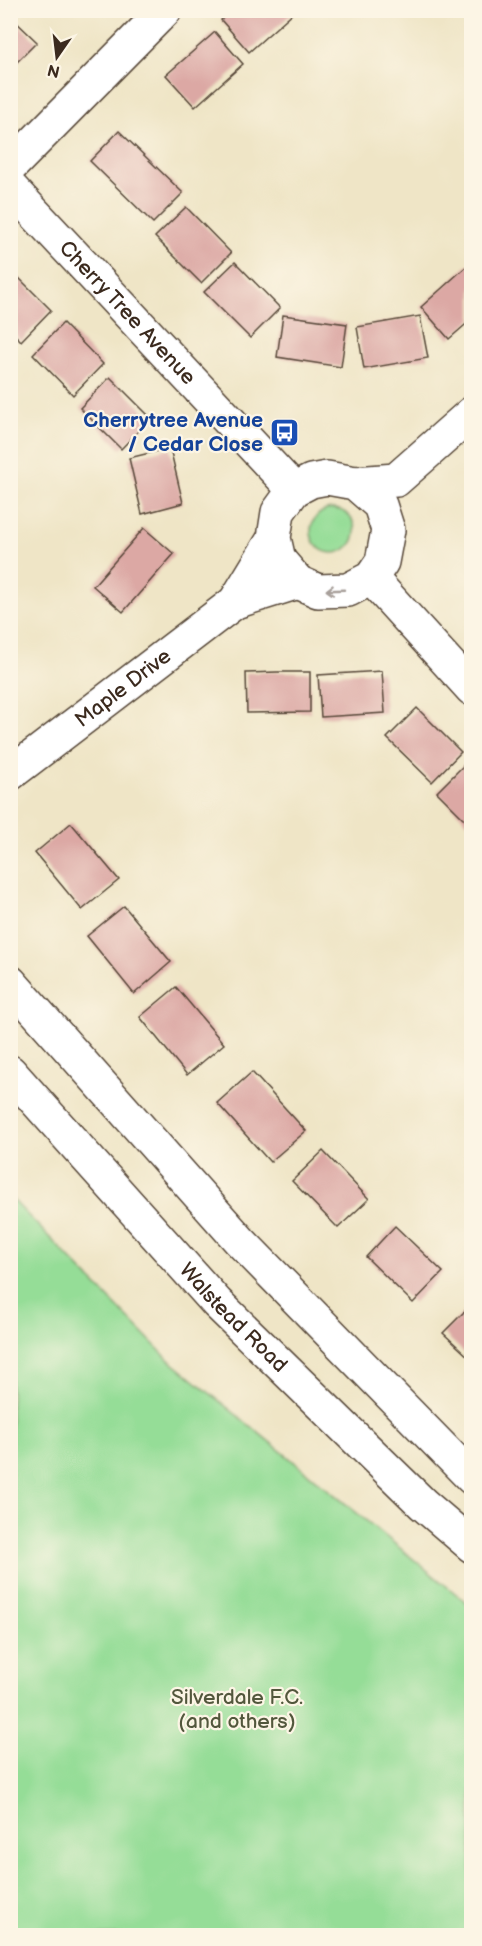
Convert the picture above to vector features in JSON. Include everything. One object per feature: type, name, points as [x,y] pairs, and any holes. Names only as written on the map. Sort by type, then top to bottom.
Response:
[{"type":"street","points":[[10,166],[165,10]]},
{"type":"street","name":"Cherry Tree Avenue","points":[[10,187],[294,490]]},
{"type":"street","points":[[294,490],[311,481],[327,478],[355,483],[396,480],[471,412]]},
{"type":"street","points":[[274,538],[279,560],[298,582],[318,591],[348,590],[370,578],[382,562],[396,480]]},
{"type":"street","points":[[355,483],[380,505],[388,530]]},
{"type":"street","name":"Maple Drive","points":[[235,602],[274,538],[278,513],[294,490]]},
{"type":"street","points":[[370,578],[471,689]]},
{"type":"street","name":"Maple Drive","points":[[10,774],[235,602],[298,582]]},
{"type":"street","points":[[10,982],[240,1241],[471,1478]]},
{"type":"street","name":"Walstead Road","points":[[10,1072],[217,1303],[423,1504],[471,1546]]},
{"type":"green space","points":[[333,509],[348,516],[355,531],[348,546],[333,553],[318,546],[311,531],[318,516]]},
{"type":"green space","name":"Silverdale F.C. (and others)","points":[[11,1198],[168,1359],[471,1606],[471,1935],[11,1935]]},
{"type":"building","points":[[232,10],[296,10],[249,52],[221,20]]},
{"type":"building","points":[[10,16],[37,42],[10,69]]},
{"type":"building","points":[[215,32],[243,64],[195,107],[166,75]]},
{"type":"building","points":[[119,131],[183,193],[153,223],[90,161]]},
{"type":"building","points":[[186,207],[231,253],[201,283],[155,237]]},
{"type":"building","points":[[235,262],[280,308],[250,338],[204,292]]},
{"type":"building","points":[[469,264],[472,267],[472,319],[449,339],[421,307]]},
{"type":"building","points":[[10,269],[51,310],[21,341],[10,330]]},
{"type":"building","points":[[283,315],[347,324],[341,367],[277,357]]},
{"type":"building","points":[[420,316],[428,358],[364,369],[357,327]]},
{"type":"building","points":[[63,323],[103,364],[73,395],[33,354]]},
{"type":"building","points":[[110,377],[151,418],[121,449],[80,408]]},
{"type":"building","points":[[170,448],[183,503],[142,514],[129,458]]},
{"type":"building","points":[[144,528],[174,554],[123,612],[93,586]]},
{"type":"building","points":[[382,671],[385,713],[321,717],[318,675]]},
{"type":"building","points":[[310,672],[310,712],[247,713],[246,673]]},
{"type":"building","points":[[417,708],[461,752],[432,782],[387,738]]},
{"type":"building","points":[[467,762],[472,767],[472,827],[437,792]]},
{"type":"building","points":[[71,823],[119,880],[82,910],[35,853]]},
{"type":"building","points":[[124,906],[171,962],[134,994],[87,936]]},
{"type":"building","points":[[176,987],[224,1044],[187,1075],[140,1017]]},
{"type":"building","points":[[252,1072],[306,1131],[270,1162],[217,1103]]},
{"type":"building","points":[[323,1151],[369,1199],[338,1228],[292,1181]]},
{"type":"building","points":[[395,1226],[443,1272],[413,1303],[366,1257]]},
{"type":"building","points":[[472,1304],[472,1360],[443,1333]]},
{"type":"place","name":"Cherrytree Avenue / Cedar Close","points":[[284,432]]}]
